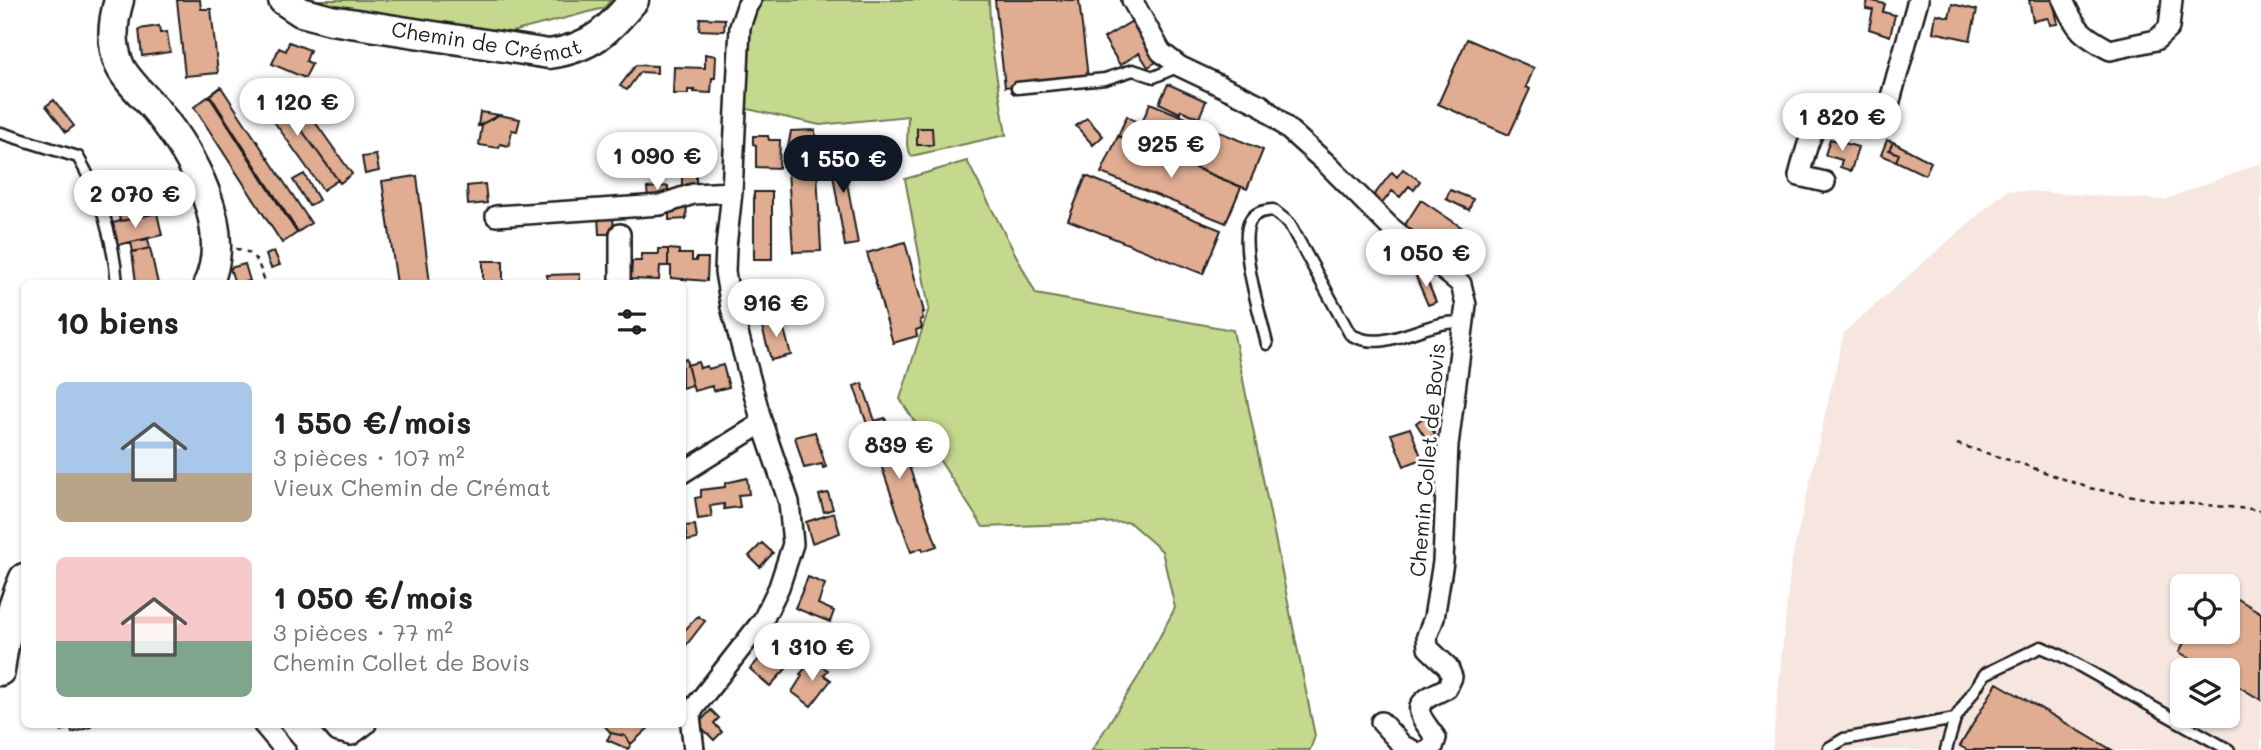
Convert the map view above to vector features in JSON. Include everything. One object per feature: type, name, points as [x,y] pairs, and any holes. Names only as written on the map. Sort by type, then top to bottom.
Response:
[{"type":"street","points":[[120,0],[114,41],[119,66],[187,151],[208,199],[215,249],[214,271],[210,280]]},
{"type":"street","name":"Chemin de Crémat","points":[[283,0],[301,12],[331,20],[549,54],[582,46],[610,29],[634,0]]},
{"type":"street","points":[[694,750],[690,716],[763,620],[779,587],[793,544],[789,502],[762,423],[731,307],[725,272],[740,27],[751,0]]},
{"type":"street","name":"Chemin Collet de Bovis","points":[[1132,0],[1161,51],[1179,66],[1261,105],[1326,163],[1389,226],[1461,284],[1466,305],[1448,445],[1443,562],[1434,618],[1427,636],[1428,648],[1448,667],[1452,677],[1447,688],[1424,699],[1419,709],[1420,718],[1436,738],[1433,747],[1427,750]]},
{"type":"street","points":[[1825,182],[1799,176],[1810,136],[1823,119],[1836,116],[1884,122],[1918,0]]},
{"type":"street","points":[[2063,0],[2073,24],[2088,38],[2110,50],[2156,40],[2169,28],[2172,0]]},
{"type":"street","points":[[496,216],[660,205],[693,194],[732,192]]},
{"type":"street","points":[[620,234],[620,280]]},
{"type":"street","points":[[686,470],[762,423]]},
{"type":"street","points":[[0,671],[9,621],[21,585]]},
{"type":"street","points":[[1381,722],[1403,746],[1412,750]]},
{"type":"street","points":[[266,728],[285,750]]},
{"type":"street","points":[[334,728],[338,733],[351,735],[361,728]]},
{"type":"lane","points":[[1017,88],[1105,79],[1133,71],[1154,77],[1179,66]]},
{"type":"lane","points":[[1,133],[78,157],[104,216],[116,265],[117,280]]},
{"type":"lane","points":[[1267,344],[1245,248],[1249,222],[1258,212],[1273,210],[1289,222],[1350,334],[1361,341],[1386,341],[1445,323],[1464,323]]},
{"type":"lane","points":[[1946,750],[1955,719],[1985,674],[2041,646],[2229,750]]},
{"type":"lane","points":[[1829,750],[1844,739],[1955,719]]},
{"type":"path","points":[[215,249],[248,251],[264,280]]},
{"type":"path","points":[[1957,444],[2089,488],[2160,501],[2261,510]]},
{"type":"shaded area","points":[[2261,163],[2261,750],[1772,750],[1791,563],[1844,332],[2007,190],[2164,200]]},
{"type":"green space","points":[[304,0],[611,0],[604,8],[500,35],[310,4]]},
{"type":"green space","points":[[761,0],[989,0],[991,41],[1006,135],[911,156],[907,145],[908,116],[820,125],[743,108],[747,34]]},
{"type":"green space","points":[[967,161],[1036,294],[1233,330],[1315,736],[1310,750],[1092,750],[1140,674],[1175,608],[1162,551],[1129,522],[983,527],[900,399],[929,308],[905,179]]},
{"type":"building","points":[[177,0],[200,0],[201,9],[211,9],[218,73],[185,76]]},
{"type":"building","points":[[995,0],[1079,0],[1088,78],[1005,87]]},
{"type":"building","points":[[1868,0],[1885,4],[1883,12],[1895,15],[1890,36],[1869,29],[1873,10],[1866,9]]},
{"type":"building","points":[[2029,0],[2053,0],[2058,24],[2050,25],[2048,18],[2033,21]]},
{"type":"building","points":[[1952,4],[1977,10],[1970,40],[1933,32],[1936,14],[1949,17]]},
{"type":"building","points":[[700,18],[725,19],[724,31],[699,30]]},
{"type":"building","points":[[1134,20],[1158,61],[1148,67],[1139,53],[1120,65],[1104,38]]},
{"type":"building","points":[[159,26],[160,33],[167,32],[170,52],[142,56],[139,29]]},
{"type":"building","points":[[1467,39],[1534,68],[1526,87],[1530,89],[1509,135],[1438,104]]},
{"type":"building","points":[[289,42],[310,50],[306,61],[312,64],[305,78],[272,64],[279,48],[286,51]]},
{"type":"building","points":[[705,54],[716,56],[711,93],[688,90],[688,94],[673,94],[674,67],[705,68]]},
{"type":"building","points":[[636,65],[657,66],[657,73],[640,72],[627,90],[620,86]]},
{"type":"building","points":[[288,84],[352,174],[340,183],[275,93]]},
{"type":"building","points":[[1168,84],[1206,101],[1199,118],[1159,103]]},
{"type":"building","points":[[269,85],[338,180],[323,190],[255,95]]},
{"type":"building","points":[[221,87],[311,223],[298,232],[210,95]]},
{"type":"building","points":[[209,96],[297,233],[282,243],[194,107]]},
{"type":"building","points":[[54,100],[74,126],[66,132],[46,106]]},
{"type":"building","points":[[1150,103],[1263,150],[1247,189],[1118,136],[1127,116],[1141,125]]},
{"type":"building","points":[[480,112],[499,115],[478,126]]},
{"type":"building","points":[[499,115],[520,119],[517,131],[512,130],[509,146],[500,144],[499,148],[479,145],[482,126],[478,126]]},
{"type":"building","points":[[1087,118],[1103,136],[1093,145],[1076,126]]},
{"type":"building","points":[[917,128],[932,128],[933,145],[917,145]]},
{"type":"building","points":[[815,130],[821,251],[793,252],[787,153],[791,131]]},
{"type":"building","points":[[753,136],[768,136],[769,140],[780,140],[779,168],[756,167],[756,145],[753,144]]},
{"type":"building","points":[[1118,136],[1241,187],[1226,223],[1101,173]]},
{"type":"building","points":[[1830,139],[1858,147],[1851,171],[1840,167],[1842,160],[1825,155]]},
{"type":"building","points":[[1887,140],[1893,142],[1889,150],[1899,154],[1896,161],[1881,155]]},
{"type":"building","points":[[680,142],[696,142],[696,186],[682,186],[682,168],[649,168],[649,157],[674,156],[674,147],[680,147]]},
{"type":"building","points":[[1893,142],[1931,162],[1925,175],[1896,161],[1899,154],[1889,150]]},
{"type":"building","points":[[840,143],[858,244],[845,246],[828,145]]},
{"type":"building","points":[[376,155],[379,171],[365,174],[362,157]]},
{"type":"building","points":[[637,157],[649,157],[649,168],[637,168]]},
{"type":"building","points":[[1403,169],[1420,181],[1414,190],[1409,186],[1400,197],[1392,191],[1380,206],[1371,199],[1392,172],[1397,177]]},
{"type":"building","points":[[304,174],[319,200],[309,206],[293,180]]},
{"type":"building","points":[[128,175],[137,218],[120,221],[111,179]]},
{"type":"building","points":[[417,176],[430,280],[396,280],[382,181]]},
{"type":"building","points":[[1086,176],[1221,230],[1203,274],[1068,220]]},
{"type":"building","points":[[485,184],[487,203],[468,205],[467,186]]},
{"type":"building","points":[[668,186],[668,191],[674,191],[648,199],[647,188]]},
{"type":"building","points":[[1450,190],[1473,199],[1469,210],[1446,199]]},
{"type":"building","points":[[754,192],[772,192],[772,259],[754,259]]},
{"type":"building","points":[[1421,200],[1473,235],[1469,253],[1458,270],[1401,231]]},
{"type":"building","points":[[687,203],[686,219],[669,220],[669,205]]},
{"type":"building","points":[[157,213],[162,235],[113,246],[108,224]]},
{"type":"building","points":[[613,215],[614,234],[599,234],[598,216]]},
{"type":"building","points":[[148,239],[150,248],[133,252],[131,242]]},
{"type":"building","points":[[905,242],[924,312],[923,319],[920,320],[922,328],[916,330],[917,336],[893,343],[867,253]]},
{"type":"building","points":[[150,248],[157,280],[136,280],[132,252]]},
{"type":"building","points":[[659,249],[668,249],[668,266],[660,266],[659,280],[631,279],[632,261],[641,261],[641,254],[659,254]]},
{"type":"building","points":[[668,249],[679,250],[679,254],[692,254],[692,261],[696,261],[696,258],[708,258],[707,281],[671,278]]},
{"type":"building","points":[[274,251],[280,265],[271,268],[266,255]]},
{"type":"building","points":[[483,261],[503,261],[503,280],[483,280]]},
{"type":"building","points":[[245,264],[250,280],[234,280],[230,268]]},
{"type":"building","points":[[1424,273],[1436,302],[1428,305],[1416,277]]},
{"type":"building","points":[[580,274],[580,280],[548,280],[547,275]]},
{"type":"building","points":[[781,318],[791,355],[771,360],[761,323]]},
{"type":"building","points":[[686,359],[692,385],[686,387]]},
{"type":"building","points":[[698,362],[700,368],[707,366],[708,369],[723,365],[729,387],[713,391],[712,386],[694,391],[687,365]]},
{"type":"building","points":[[862,383],[875,421],[885,418],[897,454],[904,452],[937,546],[911,552],[854,386]]},
{"type":"building","points":[[1424,417],[1435,434],[1427,440],[1416,423]]},
{"type":"building","points":[[1410,428],[1422,459],[1404,466],[1391,434]]},
{"type":"building","points":[[815,432],[826,467],[823,468],[822,464],[804,468],[795,437]]},
{"type":"building","points":[[747,478],[749,494],[738,495],[740,507],[724,509],[724,504],[710,506],[712,517],[698,519],[695,498],[701,497],[701,490],[725,487],[725,483]]},
{"type":"building","points":[[828,493],[833,509],[824,512],[819,495]]},
{"type":"building","points":[[834,513],[840,533],[812,543],[806,522]]},
{"type":"building","points":[[695,525],[697,539],[687,541],[686,526]]},
{"type":"building","points":[[762,543],[773,553],[760,567],[749,556]]},
{"type":"building","points":[[808,577],[825,584],[818,604],[834,611],[830,622],[795,608]]},
{"type":"building","points":[[2240,600],[2261,613],[2261,700],[2240,687],[2240,658],[2189,658],[2179,652],[2183,644],[2240,644]]},
{"type":"building","points":[[698,616],[705,621],[686,645],[686,629]]},
{"type":"building","points":[[777,640],[796,658],[770,686],[750,669]]},
{"type":"building","points":[[812,661],[828,670],[824,675],[831,680],[811,706],[792,692],[802,676],[800,674]]},
{"type":"building","points":[[1997,683],[2112,750],[1967,750],[1960,746]]},
{"type":"building","points":[[711,710],[719,718],[714,723],[722,732],[714,740],[698,724]]},
{"type":"building","points":[[71,728],[88,728],[72,733]]},
{"type":"building","points":[[607,728],[649,728],[631,744],[625,736],[611,733]]},
{"type":"building","points":[[611,733],[625,736],[631,744],[628,749],[607,740]]}]
